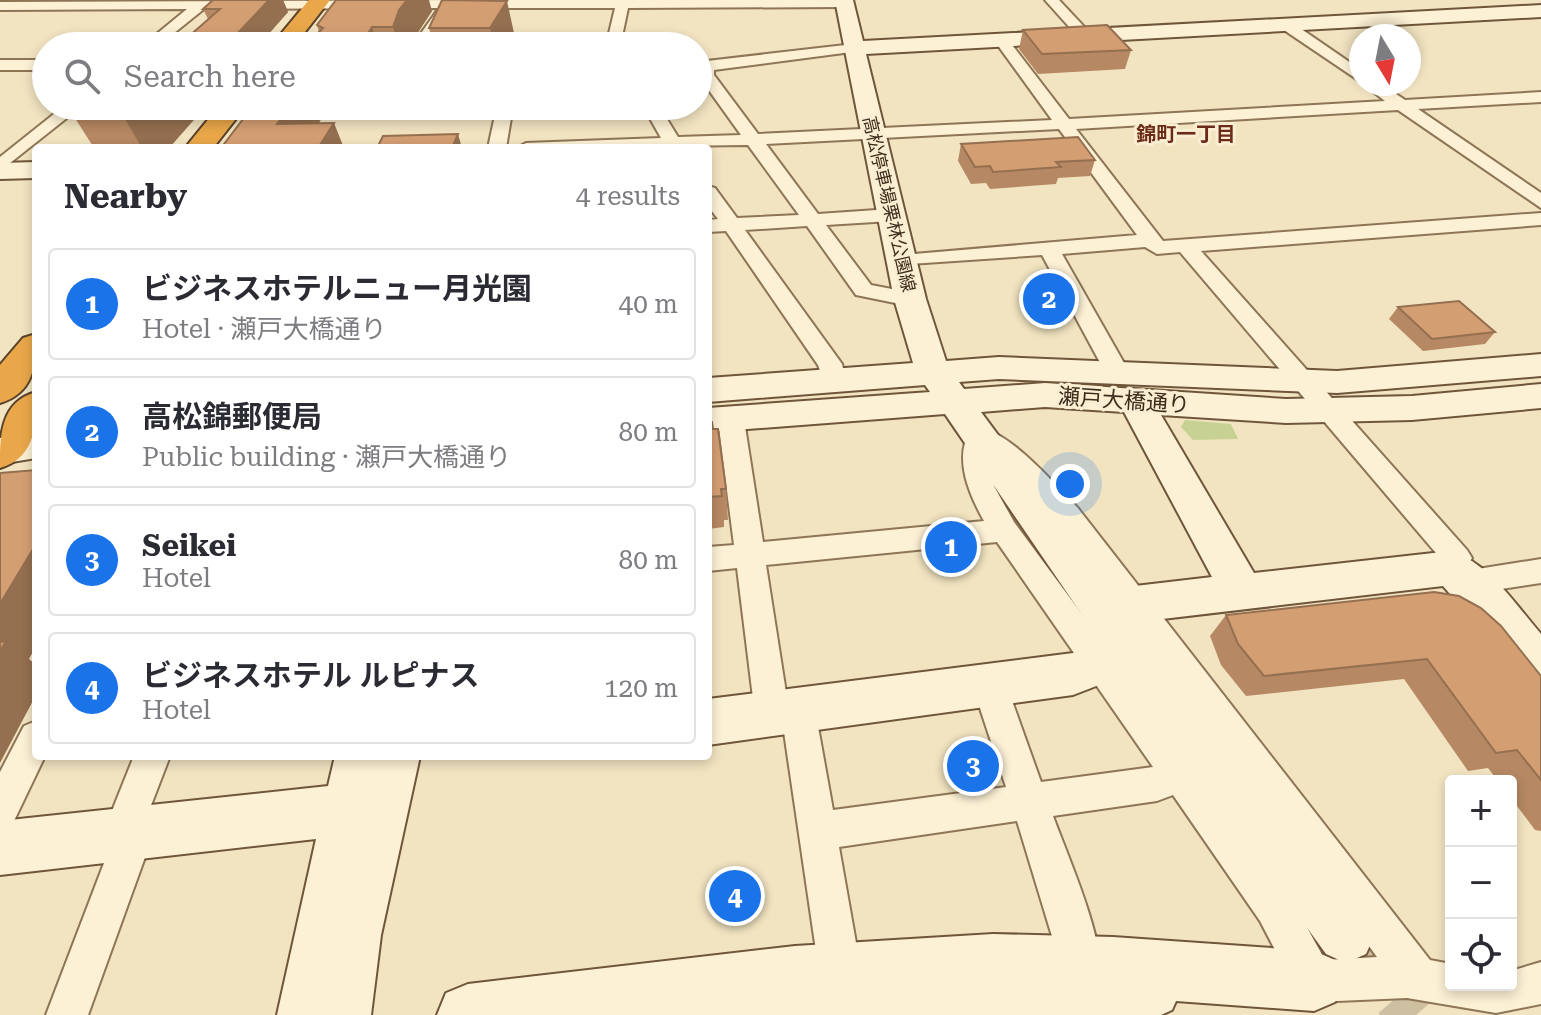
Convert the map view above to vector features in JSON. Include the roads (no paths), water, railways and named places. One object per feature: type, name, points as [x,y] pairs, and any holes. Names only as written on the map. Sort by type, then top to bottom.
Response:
[{"type":"highway","points":[[293,32],[317,3]]},
{"type":"highway","points":[[322,32],[344,3]]},
{"type":"highway","points":[[202,144],[222,120]]},
{"type":"highway","points":[[0,390],[32,351]]},
{"type":"highway","points":[[8,456],[32,412]]},
{"type":"street","points":[[1052,0],[1085,36]]},
{"type":"street","points":[[429,32],[450,2]]},
{"type":"street","points":[[616,32],[622,2]]},
{"type":"street","points":[[0,6],[844,2]]},
{"type":"street","name":"高松停車場栗林公園線","points":[[844,2],[924,351],[990,455],[1046,535],[1346,934]]},
{"type":"street","points":[[167,32],[203,3]]},
{"type":"street","points":[[1238,9],[1258,28]]},
{"type":"street","points":[[712,67],[854,48],[1289,27],[1541,11]]},
{"type":"street","points":[[1289,27],[1349,69]]},
{"type":"street","points":[[1001,40],[1157,248],[1541,219]]},
{"type":"street","points":[[0,65],[32,65]]},
{"type":"street","points":[[712,84],[864,290],[910,299]]},
{"type":"street","points":[[1387,96],[1541,202]]},
{"type":"street","points":[[689,144],[1541,97]]},
{"type":"street","points":[[0,169],[58,120]]},
{"type":"street","points":[[498,144],[502,120]]},
{"type":"street","points":[[659,120],[673,144]]},
{"type":"street","points":[[0,169],[32,170]]},
{"type":"street","points":[[712,198],[830,364],[834,380]]},
{"type":"street","points":[[712,226],[891,215]]},
{"type":"street","points":[[902,261],[1151,240]]},
{"type":"street","points":[[1186,246],[1457,558],[1460,575],[1541,667]]},
{"type":"street","points":[[1049,249],[1241,590]]},
{"type":"street","name":"瀬戸大橋通り","points":[[719,420],[956,403],[1126,385],[1385,380],[1541,365]]},
{"type":"street","name":"瀬戸大橋通り","points":[[712,390],[834,380],[956,403]]},
{"type":"street","name":"瀬戸大橋通り","points":[[1126,385],[1240,409],[1328,411],[1461,405],[1541,396]]},
{"type":"street","points":[[956,403],[976,464],[978,488],[1004,530],[1274,907],[1314,981]]},
{"type":"street","points":[[956,403],[1045,490],[1419,979]]},
{"type":"street","points":[[719,420],[785,712],[817,831],[840,971]]},
{"type":"street","points":[[8,456],[32,475]]},
{"type":"street","points":[[712,559],[1004,530]]},
{"type":"street","points":[[1135,604],[1241,590],[1541,571]]},
{"type":"street","points":[[712,721],[1073,674],[1101,664]]},
{"type":"street","points":[[989,684],[1074,932],[1084,979]]},
{"type":"street","points":[[0,810],[32,745]]},
{"type":"street","points":[[67,1015],[151,760]]},
{"type":"street","points":[[0,848],[128,836],[381,773]]},
{"type":"street","points":[[308,1015],[381,773]]},
{"type":"street","points":[[340,1015],[381,773]]},
{"type":"street","points":[[817,831],[1157,784],[1181,774]]},
{"type":"street","points":[[468,1015],[840,971],[994,963],[1084,979]]},
{"type":"street","points":[[718,1015],[892,998],[1002,993],[1084,979],[1419,979],[1482,993],[1529,989],[1541,983]]},
{"type":"tunnel","points":[[1346,934],[1416,1015]]},
{"type":"place","name":"高松錦郵便局","points":[[1049,299]]},
{"type":"place","name":"ビジネスホテルニュー月光園","points":[[951,547]]},
{"type":"place","name":"Seikei","points":[[973,766]]},
{"type":"place","name":"ビジネスホテル ルピナス","points":[[735,896]]},
{"type":"district","name":"錦町一丁目","points":[[1186,134]]}]
